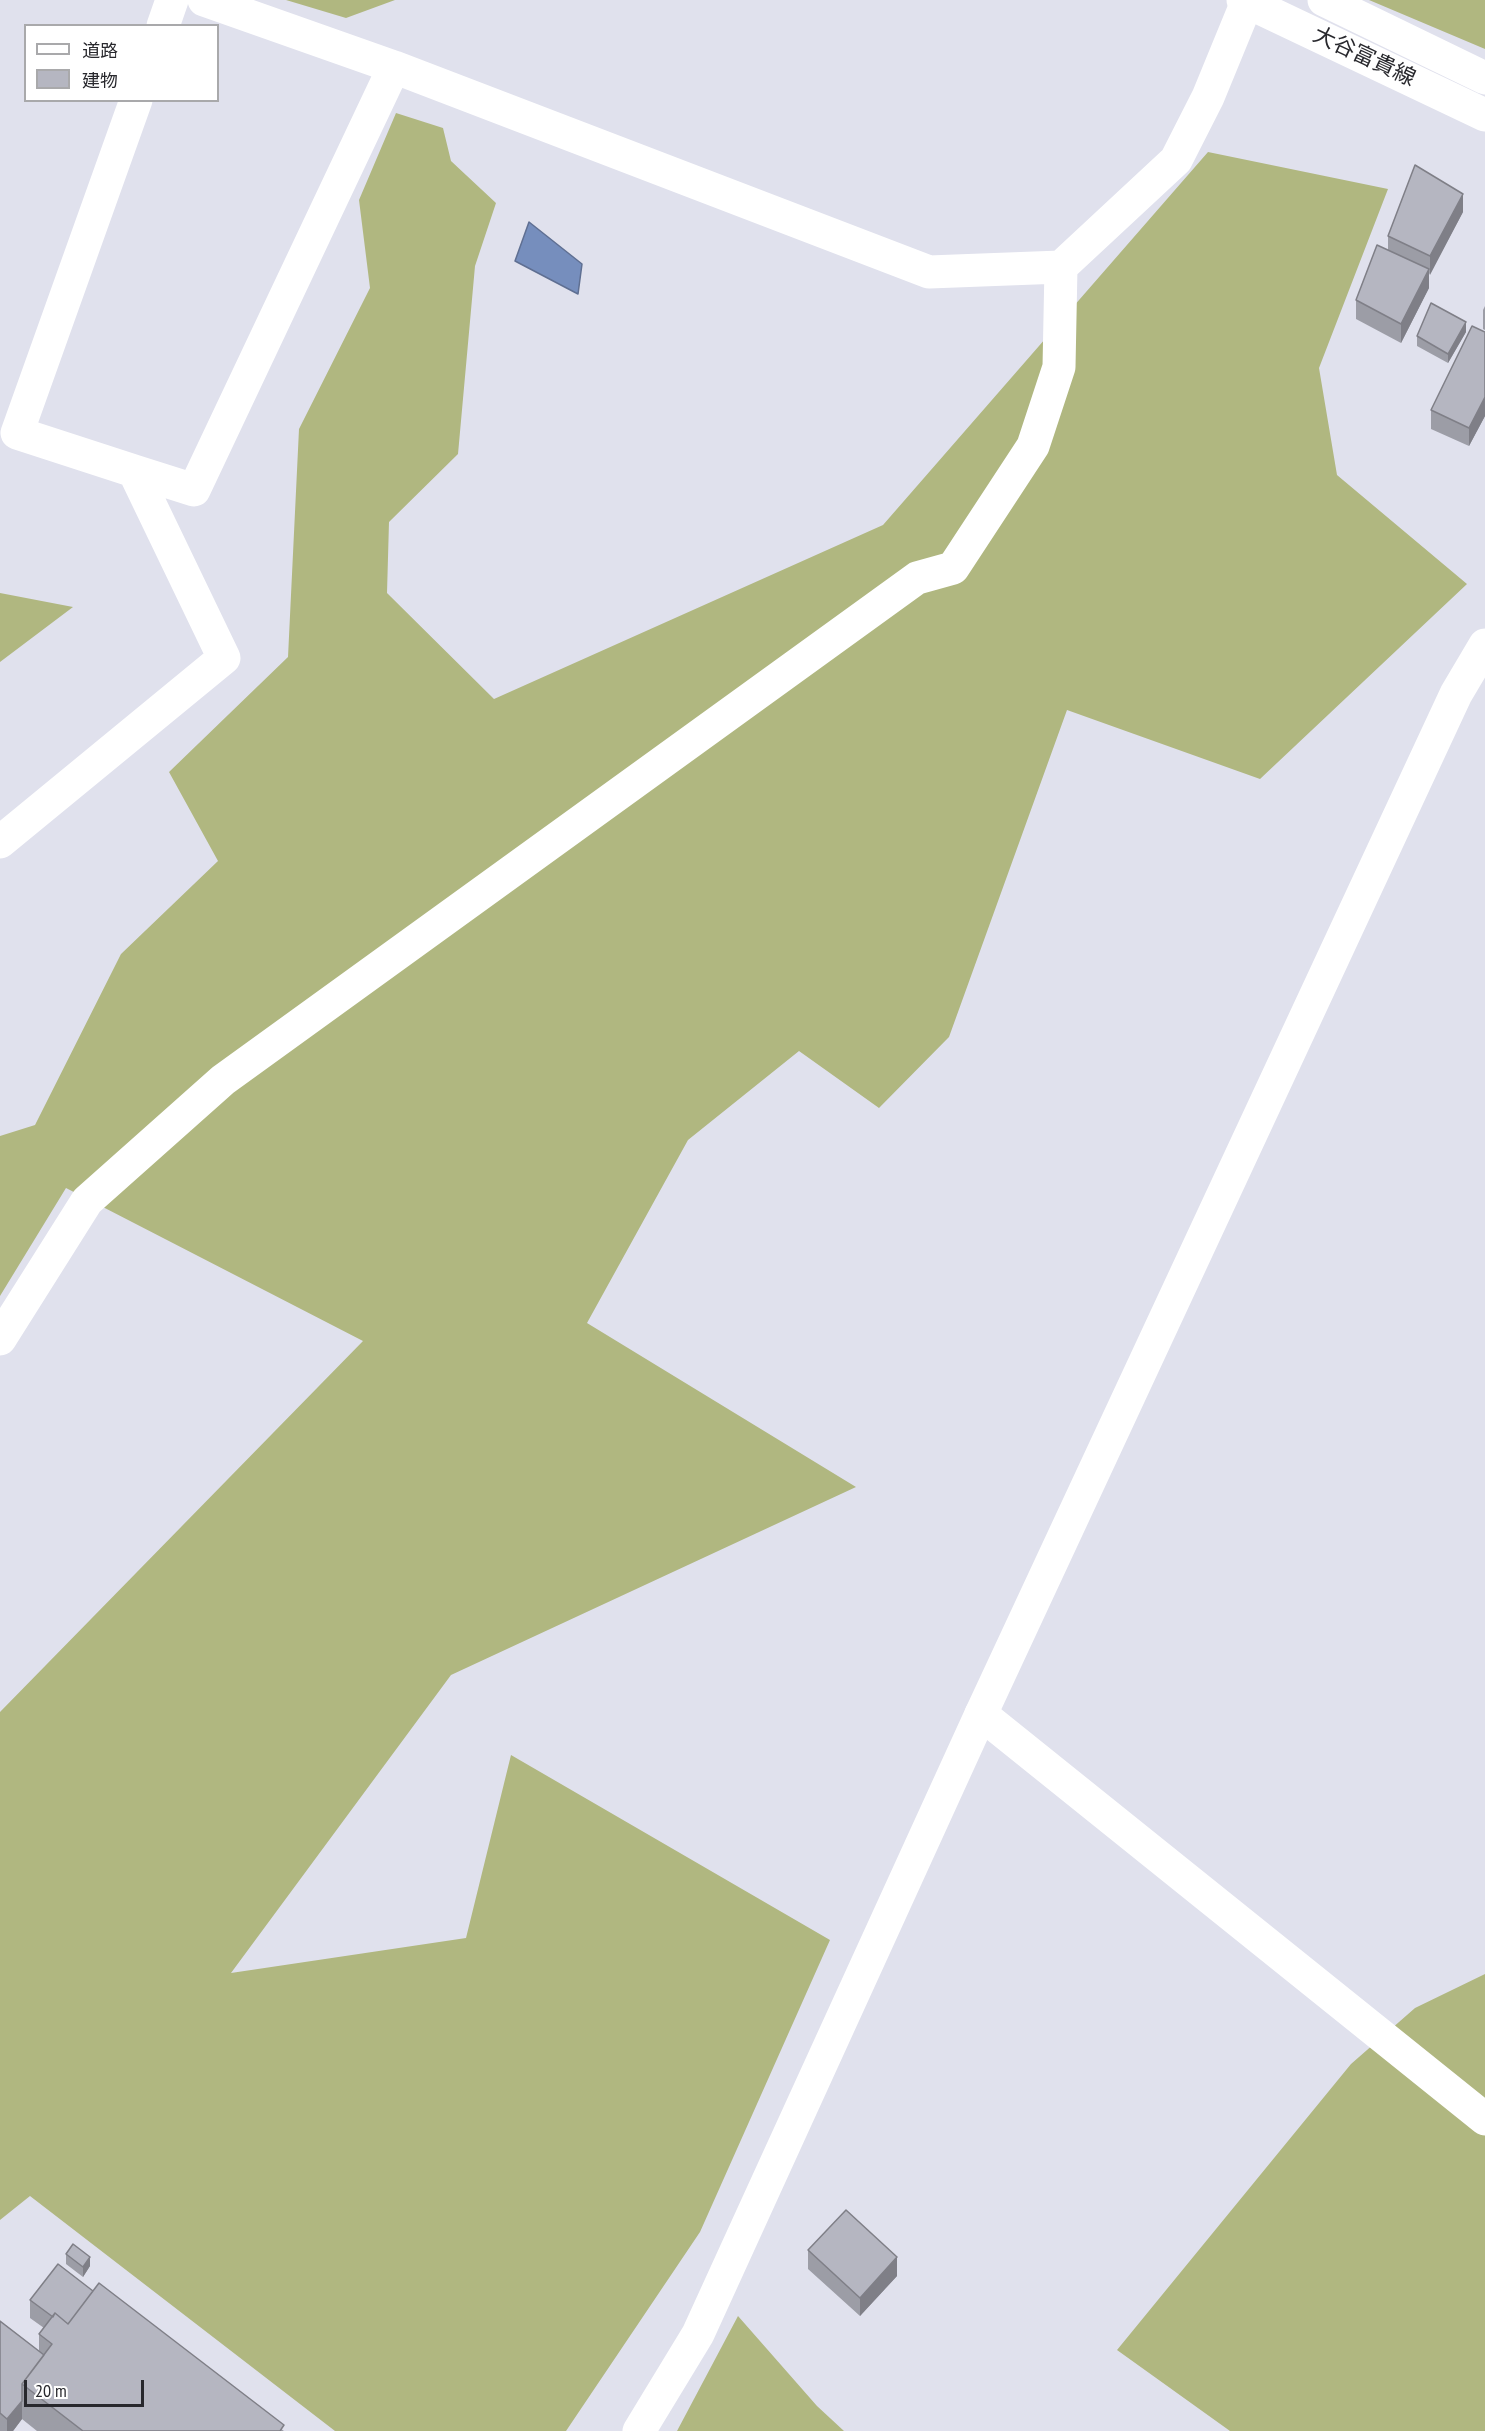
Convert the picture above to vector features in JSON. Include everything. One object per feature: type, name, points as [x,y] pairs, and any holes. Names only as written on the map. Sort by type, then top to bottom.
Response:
[{"type":"street","points":[[164,24],[172,0]]},
{"type":"street","points":[[204,0],[394,67],[929,272],[1061,267],[1176,160],[1208,97],[1245,1]]},
{"type":"street","points":[[1324,0],[1485,78]]},
{"type":"street","name":"大谷富貴線","points":[[1245,1],[1485,115]]},
{"type":"street","points":[[135,102],[17,433],[194,490],[394,67]]},
{"type":"street","points":[[0,1339],[87,1201],[223,1080],[917,578],[953,568],[1033,446],[1059,368],[1061,267]]},
{"type":"street","points":[[0,842],[225,658],[134,471]]},
{"type":"street","points":[[639,2431],[698,2334],[981,1714],[1456,694],[1485,645]]},
{"type":"street","points":[[981,1714],[1485,2119]]},
{"type":"green space","points":[[286,0],[395,0],[346,18]]},
{"type":"green space","points":[[1369,0],[1485,0],[1485,49]]},
{"type":"green space","points":[[396,113],[443,128],[451,161],[496,203],[475,266],[458,454],[389,522],[387,593],[494,699],[883,525],[1208,152],[1388,189],[1319,368],[1337,475],[1467,584],[1260,779],[1067,710],[949,1037],[879,1108],[799,1051],[688,1140],[587,1323],[856,1487],[451,1675],[231,1973],[466,1938],[511,1755],[830,1940],[700,2232],[566,2431],[335,2431],[30,2196],[0,2220],[0,1712],[363,1341],[66,1188],[0,1296],[0,1136],[35,1125],[121,954],[218,861],[169,772],[288,657],[299,429],[370,288],[359,200]]},
{"type":"green space","points":[[0,593],[73,607],[0,662]]},
{"type":"green space","points":[[1485,1974],[1485,2431],[1230,2431],[1117,2350],[1351,2064],[1415,2008]]},
{"type":"green space","points":[[738,2316],[817,2406],[844,2431],[677,2431]]},
{"type":"water","points":[[529,222],[582,264],[578,294],[515,261]]},
{"type":"building","points":[[1415,165],[1463,194],[1430,256],[1388,236]]},
{"type":"building","points":[[1377,245],[1429,269],[1401,324],[1356,300]]},
{"type":"building","points":[[1431,303],[1466,322],[1448,354],[1417,336]]},
{"type":"building","points":[[1472,326],[1485,332],[1485,397],[1469,428],[1431,410]]},
{"type":"building","points":[[846,2210],[897,2257],[860,2298],[808,2250]]},
{"type":"building","points":[[73,2244],[90,2257],[83,2267],[66,2254]]},
{"type":"building","points":[[58,2264],[93,2291],[68,2324],[55,2313],[53,2317],[30,2300]]},
{"type":"building","points":[[99,2283],[284,2425],[280,2431],[83,2431],[22,2384],[52,2344],[39,2334],[55,2313],[68,2324]]},
{"type":"building","points":[[0,2321],[44,2355],[22,2384],[22,2401],[7,2419],[0,2413]]}]
